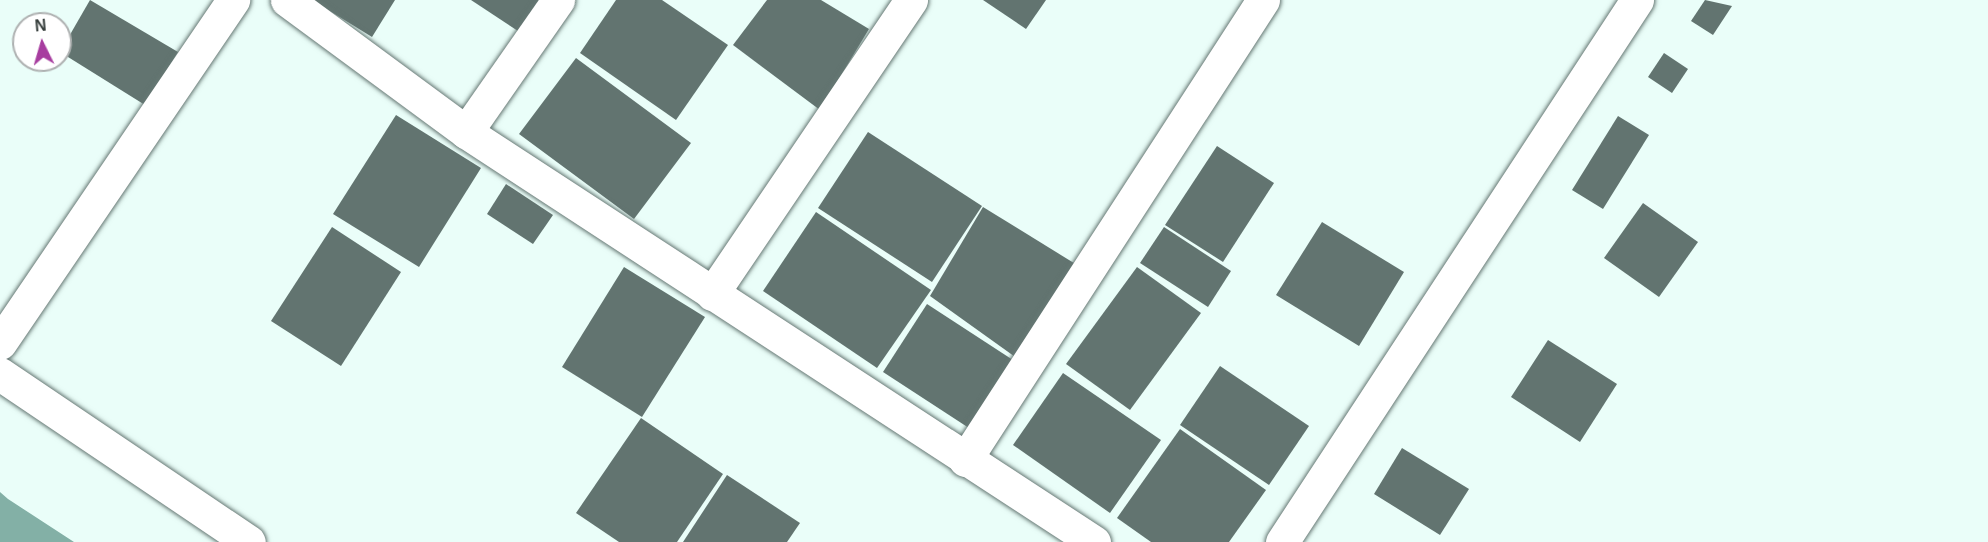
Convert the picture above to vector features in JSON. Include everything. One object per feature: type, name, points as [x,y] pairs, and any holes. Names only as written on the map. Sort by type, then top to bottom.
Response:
[{"type":"street","points":[[0,343],[233,0]]},
{"type":"street","points":[[287,0],[466,132],[965,460],[1094,542]]},
{"type":"street","points":[[466,132],[558,0]]},
{"type":"street","points":[[712,294],[911,0]]},
{"type":"street","points":[[965,460],[1263,0]]},
{"type":"street","points":[[1282,542],[1637,0]]},
{"type":"street","points":[[0,374],[249,542]]},
{"type":"shaded area","points":[[0,492],[8,499],[74,542],[0,542]]},
{"type":"building","points":[[90,0],[178,52],[145,105],[72,59],[72,31]]},
{"type":"building","points":[[312,0],[395,0],[372,37]]},
{"type":"building","points":[[471,0],[543,0],[521,33]]},
{"type":"building","points":[[616,0],[662,0],[728,45],[676,120],[580,53]]},
{"type":"building","points":[[767,0],[821,0],[869,29],[820,110],[733,45]]},
{"type":"building","points":[[983,0],[1046,0],[1026,29]]},
{"type":"building","points":[[1705,0],[1732,6],[1713,35],[1691,21]]},
{"type":"building","points":[[1664,53],[1688,69],[1672,93],[1648,77]]},
{"type":"building","points":[[576,58],[691,143],[634,219],[519,134]]},
{"type":"building","points":[[396,115],[481,168],[419,267],[333,214]]},
{"type":"building","points":[[1618,116],[1649,135],[1603,209],[1572,190]]},
{"type":"building","points":[[868,132],[982,206],[932,282],[818,208]]},
{"type":"building","points":[[1217,146],[1274,183],[1223,262],[1165,225]]},
{"type":"building","points":[[506,184],[553,215],[533,244],[487,214]]},
{"type":"building","points":[[1643,203],[1698,242],[1659,297],[1604,258]]},
{"type":"building","points":[[983,207],[1082,268],[1018,359],[930,296]]},
{"type":"building","points":[[816,212],[931,290],[877,368],[763,291]]},
{"type":"building","points":[[1322,222],[1404,272],[1359,346],[1276,295]]},
{"type":"building","points":[[332,227],[401,272],[341,366],[271,321]]},
{"type":"building","points":[[1164,227],[1231,271],[1208,307],[1140,263]]},
{"type":"building","points":[[624,267],[705,317],[642,417],[562,367]]},
{"type":"building","points":[[1137,267],[1201,313],[1130,410],[1066,364]]},
{"type":"building","points":[[927,304],[1016,362],[972,430],[883,372]]},
{"type":"building","points":[[1548,340],[1617,384],[1580,442],[1511,397]]},
{"type":"building","points":[[1220,366],[1309,426],[1269,485],[1180,425]]},
{"type":"building","points":[[1063,373],[1161,440],[1110,513],[1013,445]]},
{"type":"building","points":[[641,418],[723,474],[677,542],[619,542],[576,513]]},
{"type":"building","points":[[1180,429],[1266,490],[1229,542],[1151,542],[1117,518]]},
{"type":"building","points":[[1402,448],[1469,489],[1440,535],[1374,494]]},
{"type":"building","points":[[727,475],[800,523],[787,542],[683,542]]}]
